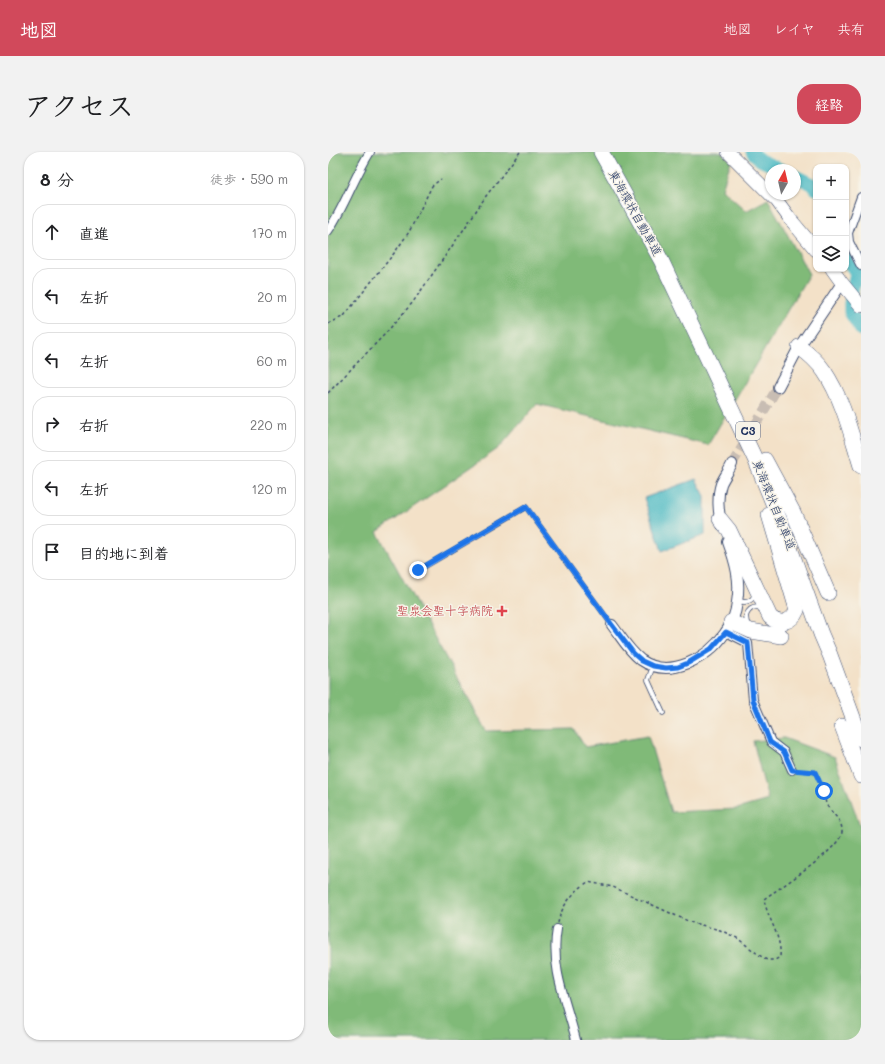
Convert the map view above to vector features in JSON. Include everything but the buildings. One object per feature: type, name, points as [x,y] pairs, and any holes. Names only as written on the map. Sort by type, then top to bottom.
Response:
[{"type":"highway","name":"東海環状自動車道","points":[[601,152],[661,260],[719,377],[739,410],[792,537],[861,724]]},
{"type":"highway","name":"東海環状自動車道","points":[[606,152],[665,258],[696,320],[782,523],[821,634],[861,739]]},
{"type":"highway","points":[[800,347],[824,370],[842,406],[861,466]]},
{"type":"highway","points":[[719,377],[739,406],[792,512],[828,593]]},
{"type":"highway","points":[[719,377],[719,388],[744,442],[762,489],[796,610],[790,621],[774,621],[770,617],[729,530],[720,519]]},
{"type":"highway","points":[[729,627],[781,636]]},
{"type":"highway","points":[[842,726],[861,776]]},
{"type":"main road","points":[[728,152],[777,201],[813,246]]},
{"type":"main road","points":[[834,272],[858,302]]},
{"type":"street","points":[[328,231],[345,201],[361,166],[370,152]]},
{"type":"street","points":[[861,197],[848,233],[849,242],[861,266]]},
{"type":"street","points":[[778,386],[800,347],[843,285]]},
{"type":"street","points":[[612,625],[634,654],[642,661],[653,666],[666,668],[678,667],[688,663],[711,649],[729,627],[738,601],[738,580],[736,565],[720,519],[719,508],[721,484],[732,464]]},
{"type":"street","points":[[729,627],[748,643],[753,700],[770,742],[784,752],[792,770]]},
{"type":"street","points":[[557,929],[555,938],[556,963],[565,1004],[576,1040]]},
{"type":"lane","points":[[418,570],[526,507],[612,625]]},
{"type":"lane","points":[[738,601],[748,602],[752,600],[757,591]]},
{"type":"lane","points":[[751,631],[746,622],[748,612],[755,607],[766,609]]},
{"type":"lane","points":[[653,666],[648,680],[662,713]]},
{"type":"path","points":[[328,393],[386,334],[413,302],[486,196],[520,152]]},
{"type":"path","points":[[328,324],[344,316],[391,258],[409,232],[432,186],[441,179]]},
{"type":"path","points":[[328,387],[333,387]]},
{"type":"path","points":[[557,929],[559,917],[565,905],[582,886],[588,882],[613,887],[690,922],[720,930],[737,938],[767,960],[775,960],[780,957],[778,940],[764,899],[819,861],[833,847],[840,838],[842,832],[838,818],[826,803],[824,791],[815,772],[792,770]]},
{"type":"green space","points":[[328,152],[721,152],[731,161],[722,189],[746,211],[769,200],[809,274],[708,445],[537,404],[499,448],[377,532],[486,731],[574,729],[585,747],[648,736],[671,812],[737,809],[768,800],[753,741],[784,738],[835,757],[861,828],[861,1040],[333,1040],[328,1034]]},
{"type":"water","points":[[696,479],[705,496],[705,535],[662,551],[644,498]]},
{"type":"waterway","points":[[752,152],[760,160],[769,164]]},
{"type":"waterway","points":[[801,179],[813,185]]},
{"type":"waterway","points":[[849,263],[856,273],[850,303],[850,312],[861,330]]},
{"type":"tunnel","points":[[732,464],[778,387]]},
{"type":"place","name":"聖泉会聖十字病院","points":[[502,611]]},
{"type":"route","points":[[418,570],[526,507],[612,625],[634,654],[642,661],[653,666],[666,668],[678,667],[700,657],[711,649],[726,632],[748,643],[753,700],[770,742],[784,752],[792,770],[815,772],[824,791]]}]
